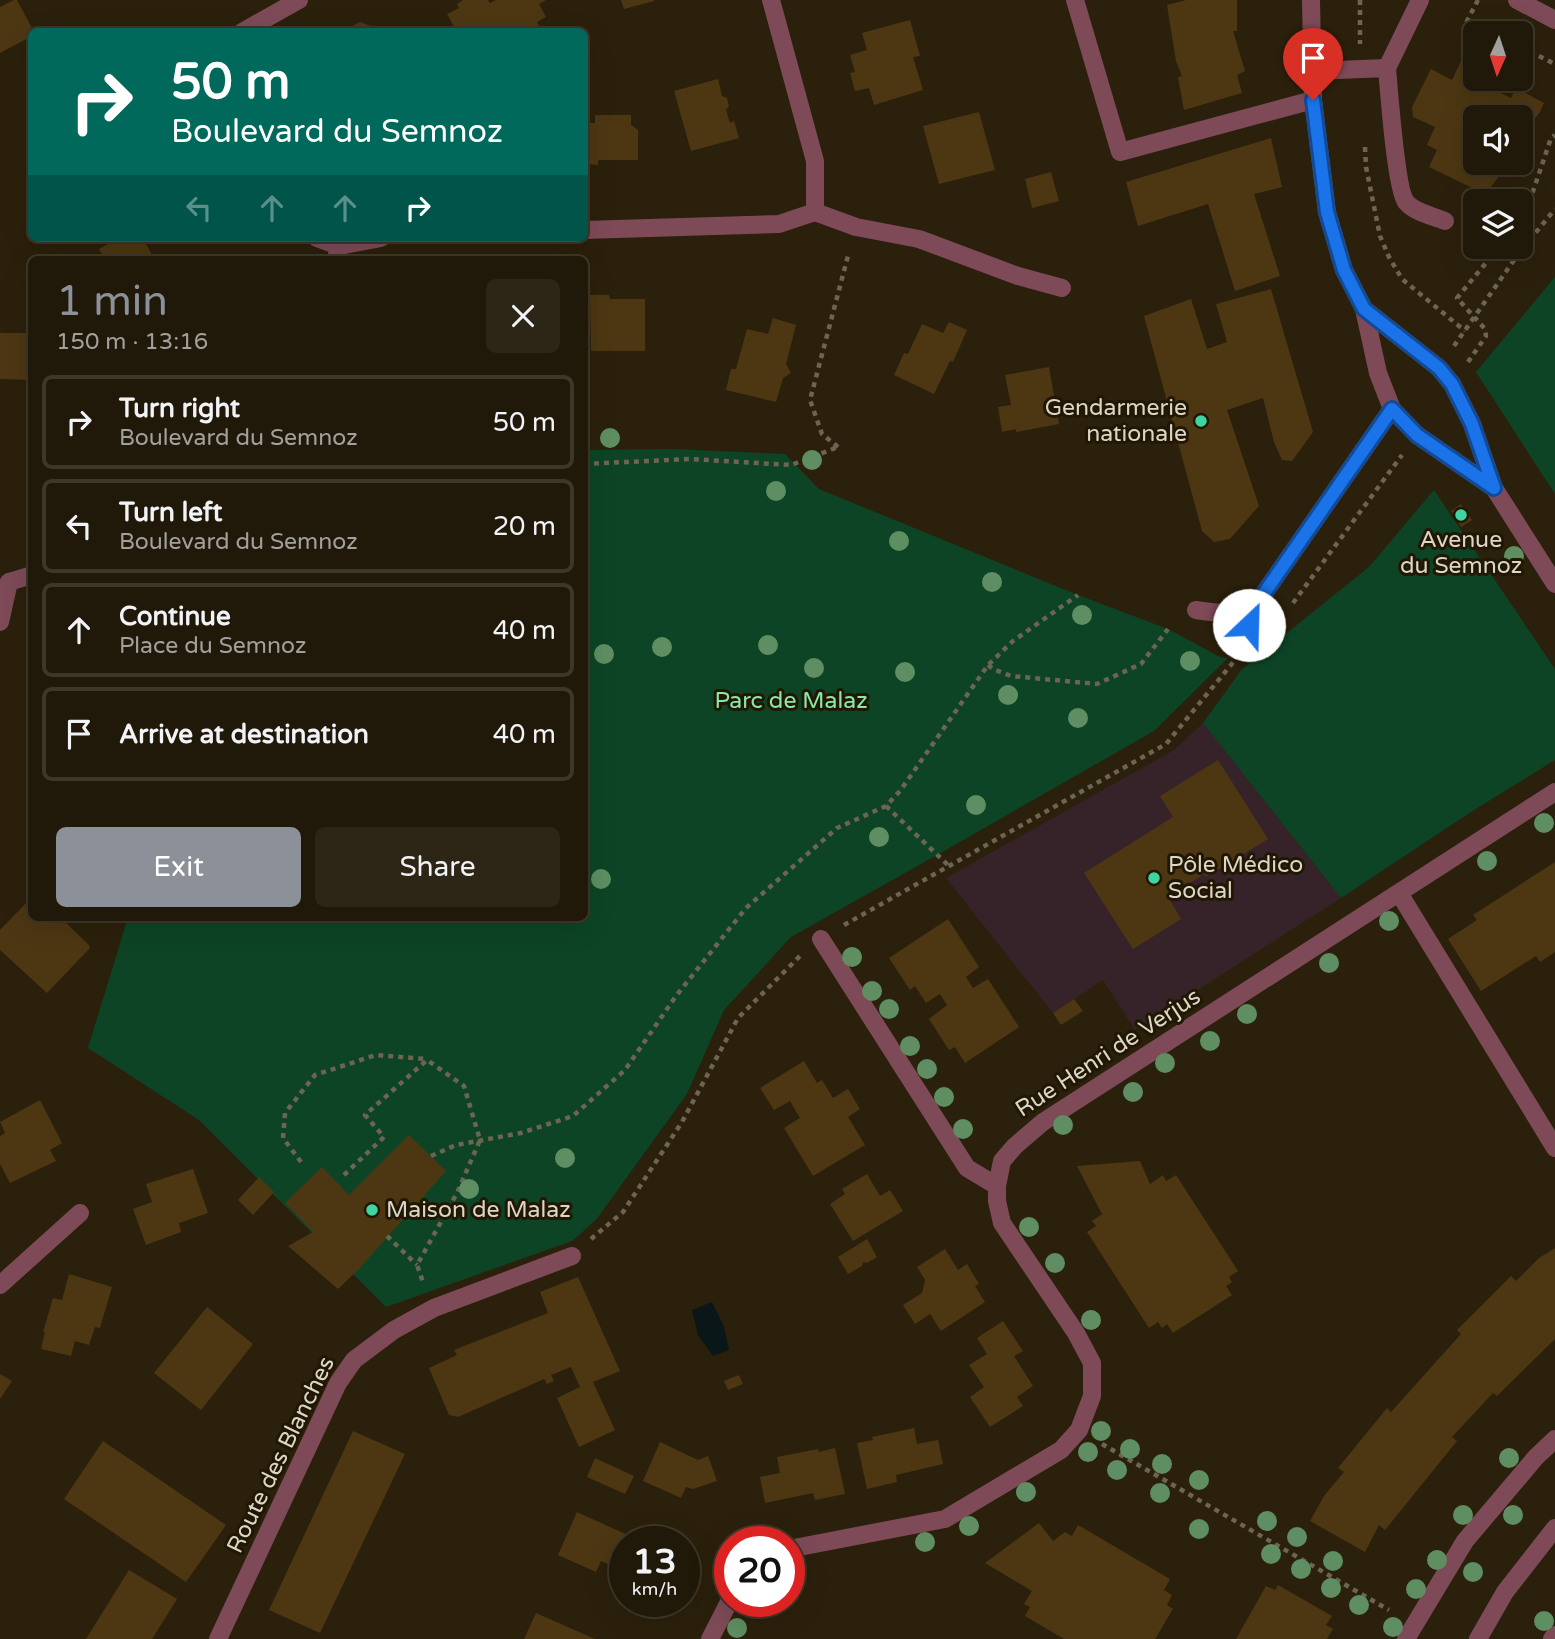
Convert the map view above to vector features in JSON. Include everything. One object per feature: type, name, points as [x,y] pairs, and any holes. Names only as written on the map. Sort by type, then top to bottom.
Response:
[{"type":"street","points":[[249,28],[299,0]]},
{"type":"street","points":[[771,0],[815,161],[816,212]]},
{"type":"street","points":[[1075,0],[1119,152],[1313,100]]},
{"type":"street","points":[[1311,0],[1313,100],[1327,212],[1344,270],[1364,309],[1378,373],[1392,409],[1417,435],[1494,488]]},
{"type":"street","points":[[1420,0],[1387,68],[1398,168],[1406,202],[1445,221]]},
{"type":"street","points":[[1517,0],[1555,20]]},
{"type":"street","points":[[1312,71],[1387,68]]},
{"type":"street","points":[[588,230],[779,224],[816,212],[856,227],[919,239],[1018,276],[1062,288]]},
{"type":"street","points":[[322,242],[337,253],[369,242]]},
{"type":"street","points":[[1364,309],[1439,368],[1452,384],[1472,424],[1494,488],[1555,584]]},
{"type":"street","points":[[1196,610],[1243,612],[1256,605],[1392,409]]},
{"type":"street","points":[[0,622],[4,575],[28,575]]},
{"type":"street","points":[[1248,610],[1251,640]]},
{"type":"street","name":"Rue Henri de Verjus","points":[[805,1546],[945,1519],[1061,1450],[1079,1430],[1092,1396],[1092,1363],[1076,1333],[1002,1223],[997,1201],[1002,1161],[1015,1146],[1043,1122],[1555,792]]},
{"type":"street","points":[[1399,893],[1555,1148]]},
{"type":"street","points":[[821,939],[967,1168],[997,1186]]},
{"type":"street","points":[[0,1285],[80,1213]]},
{"type":"street","name":"Route des Blanches","points":[[218,1639],[338,1383],[354,1360],[394,1330],[434,1308],[572,1256]]},
{"type":"street","points":[[1406,1639],[1465,1541],[1535,1457],[1555,1439]]},
{"type":"street","points":[[1478,1639],[1505,1592],[1555,1528]]},
{"type":"street","points":[[710,1639],[721,1617]]},
{"type":"street","points":[[1552,1639],[1555,1635]]},
{"type":"path","points":[[1467,21],[1478,0]]},
{"type":"path","points":[[1533,53],[1555,64]]},
{"type":"path","points":[[1533,191],[1551,138],[1555,135]]},
{"type":"path","points":[[588,464],[690,459],[791,465],[838,447],[822,435],[810,400],[856,227]]},
{"type":"path","points":[[431,1156],[456,1145],[522,1133],[573,1115],[625,1070],[676,996],[746,908],[837,828],[886,806],[900,791],[988,665],[1013,641],[1078,595]]},
{"type":"path","points":[[988,665],[1011,676],[1097,684],[1142,664],[1168,629]]},
{"type":"path","points":[[886,806],[949,866]]},
{"type":"path","points":[[301,1162],[282,1138],[285,1113],[315,1075],[376,1055],[427,1060],[464,1086],[480,1140],[457,1193],[416,1265]]},
{"type":"path","points":[[344,1175],[384,1137],[365,1115],[427,1060]]},
{"type":"path","points":[[387,1236],[416,1265],[434,1308]]},
{"type":"path","points":[[1079,1430],[1389,1609]]},
{"type":"shaded area","points":[[1203,723],[1341,898],[1135,1030],[1103,980],[1053,1013],[946,878],[1174,750]]},
{"type":"shaded area","points":[[712,1302],[724,1327],[729,1350],[713,1356],[698,1335],[692,1310]]},
{"type":"green space","points":[[1555,277],[1555,494],[1476,372]]},
{"type":"green space","name":"Parc de Malaz","points":[[671,449],[785,454],[819,489],[1168,629],[1220,657],[1228,658],[1154,731],[791,937],[724,1010],[687,1094],[596,1220],[572,1241],[386,1307],[199,1120],[88,1048],[127,921],[588,921],[588,450]]},
{"type":"green space","points":[[1434,490],[1555,669],[1555,760],[1341,898],[1203,723],[1242,669],[1369,567]]},
{"type":"building","points":[[17,0],[32,28],[28,28],[28,38],[0,53],[0,7]]},
{"type":"building","points":[[463,0],[488,0],[490,3],[496,0],[546,0],[539,4],[546,17],[537,22],[540,28],[455,28],[447,14],[459,8],[457,4]]},
{"type":"building","points":[[621,0],[654,0],[654,1],[624,9]]},
{"type":"building","points":[[1186,0],[1237,0],[1237,31],[1233,31],[1245,71],[1237,75],[1242,93],[1184,110],[1178,77],[1182,76],[1176,61],[1167,5]]},
{"type":"building","points":[[910,20],[920,56],[913,57],[923,90],[874,105],[869,88],[855,91],[850,73],[855,72],[850,55],[867,50],[862,33]]},
{"type":"building","points":[[360,22],[372,28],[349,28]]},
{"type":"building","points":[[1461,61],[1463,91],[1497,91],[1511,98],[1514,91],[1522,91],[1544,103],[1533,121],[1533,105],[1463,105],[1463,175],[1500,175],[1489,189],[1475,189],[1429,167],[1437,150],[1427,145],[1435,127],[1413,117],[1412,107],[1431,69],[1452,80]]},
{"type":"building","points":[[718,79],[722,96],[727,98],[729,106],[726,110],[730,123],[734,121],[739,138],[691,151],[674,91]]},
{"type":"building","points":[[979,112],[995,170],[939,184],[923,126]]},
{"type":"building","points":[[595,115],[631,115],[631,125],[638,130],[638,160],[598,160],[598,165],[588,164],[588,123],[595,123]]},
{"type":"building","points":[[1271,138],[1282,187],[1254,194],[1280,276],[1235,291],[1208,204],[1138,226],[1126,182]]},
{"type":"building","points":[[1051,172],[1059,201],[1032,208],[1025,179]]},
{"type":"building","points":[[112,242],[145,242],[152,256],[103,256],[99,249]]},
{"type":"building","name":"Gendarmerie nationale","points":[[1271,289],[1313,432],[1292,461],[1282,460],[1274,442],[1263,398],[1227,410],[1259,506],[1230,539],[1214,542],[1202,531],[1144,316],[1191,299],[1207,349],[1227,342],[1216,304]]},
{"type":"building","points":[[590,295],[609,295],[610,299],[645,299],[645,351],[591,351]]},
{"type":"building","points":[[773,318],[796,325],[786,364],[791,373],[783,378],[776,402],[726,390],[731,369],[736,369],[747,329],[768,334]]},
{"type":"building","points":[[949,322],[967,330],[953,362],[950,361],[934,394],[894,375],[904,353],[908,354],[922,324],[943,333]]},
{"type":"building","points":[[0,333],[28,333],[28,380],[0,379]]},
{"type":"building","points":[[1049,367],[1059,424],[1002,432],[998,407],[1011,405],[1005,375]]},
{"type":"building","name":"Avenue du Semnoz","points":[[1461,504],[1472,520],[1461,527],[1451,511]]},
{"type":"building","points":[[1218,760],[1268,839],[1168,897],[1181,919],[1133,949],[1084,873],[1173,817],[1160,796]]},
{"type":"building","points":[[1555,862],[1555,952],[1540,962],[1536,956],[1481,991],[1448,939],[1477,920],[1473,915]]},
{"type":"building","points":[[28,901],[28,921],[64,921],[90,948],[47,993],[0,950],[0,930]]},
{"type":"building","points":[[948,919],[979,967],[966,977],[973,988],[988,979],[1019,1027],[965,1063],[955,1047],[949,1050],[929,1019],[947,1005],[940,994],[926,1003],[915,986],[910,990],[889,958]]},
{"type":"building","points":[[1074,999],[1083,1011],[1061,1025],[1053,1013]]},
{"type":"building","points":[[804,1061],[817,1083],[822,1080],[833,1098],[848,1089],[860,1109],[848,1117],[865,1145],[813,1176],[784,1128],[800,1118],[790,1101],[774,1110],[760,1088]]},
{"type":"building","points":[[40,1100],[62,1143],[50,1150],[56,1161],[10,1183],[0,1164],[0,1136],[5,1133],[0,1122]]},
{"type":"building","points":[[409,1135],[446,1171],[338,1289],[288,1246],[313,1232],[285,1203],[322,1167],[349,1195]]},
{"type":"building","points":[[1140,1161],[1150,1184],[1163,1175],[1166,1181],[1176,1175],[1238,1271],[1229,1277],[1232,1282],[1226,1286],[1232,1295],[1173,1333],[1167,1324],[1162,1328],[1158,1322],[1149,1328],[1087,1232],[1096,1226],[1092,1221],[1102,1214],[1077,1166]]},
{"type":"building","points":[[193,1169],[208,1213],[179,1223],[181,1232],[146,1245],[133,1209],[152,1202],[146,1184]]},
{"type":"building","points":[[867,1174],[880,1196],[890,1190],[903,1211],[853,1241],[830,1204],[845,1194],[842,1189]]},
{"type":"building","points":[[259,1177],[274,1192],[253,1215],[238,1200]]},
{"type":"building","points":[[867,1239],[877,1257],[867,1263],[863,1262],[862,1266],[848,1274],[838,1257]]},
{"type":"building","points":[[1555,1248],[1555,1339],[1497,1396],[1493,1393],[1452,1437],[1457,1441],[1385,1530],[1379,1525],[1365,1552],[1310,1521],[1324,1496],[1344,1472],[1338,1468],[1387,1408],[1391,1412],[1461,1334],[1457,1330],[1511,1276],[1516,1281],[1539,1258]]},
{"type":"building","points":[[945,1249],[958,1270],[967,1264],[979,1284],[975,1286],[985,1302],[941,1331],[930,1314],[915,1324],[903,1305],[922,1293],[925,1280],[917,1267]]},
{"type":"building","points":[[69,1274],[112,1287],[100,1328],[95,1327],[89,1345],[75,1341],[71,1356],[41,1349],[53,1298],[62,1300]]},
{"type":"building","points":[[578,1277],[620,1371],[593,1382],[615,1430],[579,1447],[557,1398],[580,1387],[571,1367],[551,1375],[554,1381],[547,1384],[544,1379],[458,1417],[449,1415],[429,1368],[457,1355],[454,1350],[548,1313],[540,1292]]},
{"type":"building","points":[[207,1307],[253,1344],[201,1410],[154,1373]]},
{"type":"building","points":[[1003,1321],[1023,1351],[1014,1356],[1033,1386],[1017,1397],[1023,1406],[990,1427],[970,1397],[984,1387],[969,1365],[987,1354],[977,1338]]},
{"type":"building","points":[[0,1374],[12,1381],[0,1399]]},
{"type":"building","points":[[739,1375],[743,1384],[728,1390],[724,1381]]},
{"type":"building","points":[[914,1428],[917,1444],[938,1440],[943,1464],[896,1475],[897,1482],[867,1489],[857,1443]]},
{"type":"building","points":[[353,1431],[405,1454],[320,1633],[269,1610]]},
{"type":"building","points":[[103,1441],[226,1525],[186,1582],[64,1499]]},
{"type":"building","points":[[660,1442],[698,1460],[708,1456],[717,1481],[693,1489],[686,1487],[681,1498],[643,1481]]},
{"type":"building","points":[[835,1448],[845,1494],[815,1500],[813,1493],[765,1503],[760,1477],[780,1473],[777,1457]]},
{"type":"building","points":[[595,1458],[634,1476],[625,1494],[587,1477]]},
{"type":"building","points":[[577,1512],[609,1527],[609,1565],[601,1561],[596,1572],[558,1555]]},
{"type":"building","points":[[1039,1523],[1053,1541],[1065,1532],[1072,1536],[1078,1525],[1170,1579],[1164,1590],[1172,1595],[1167,1605],[1173,1609],[1155,1639],[1064,1639],[1025,1616],[1030,1607],[1024,1604],[1032,1591],[985,1563]]},
{"type":"building","points":[[129,1570],[177,1599],[152,1639],[86,1639]]},
{"type":"building","points":[[1278,1585],[1332,1616],[1326,1625],[1333,1629],[1327,1639],[1236,1639],[1266,1586],[1275,1590]]},
{"type":"building","points":[[536,1613],[595,1639],[524,1639]]},
{"type":"place","name":"Gendarmerie nationale","points":[[1201,421]]},
{"type":"place","name":"Avenue du Semnoz","points":[[1461,515]]},
{"type":"place","name":"Pôle Médico Social","points":[[1154,878]]},
{"type":"place","name":"Maison de Malaz","points":[[372,1210]]},
{"type":"route","points":[[1249,625],[1248,610],[1256,605],[1392,409],[1417,435],[1494,488],[1472,424],[1452,384],[1439,368],[1364,309],[1344,270],[1327,212],[1313,100]]}]
